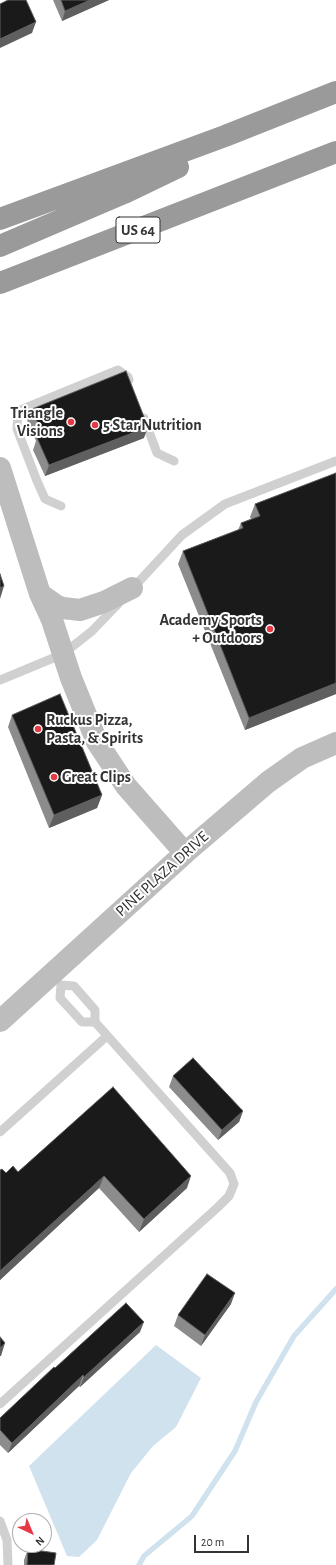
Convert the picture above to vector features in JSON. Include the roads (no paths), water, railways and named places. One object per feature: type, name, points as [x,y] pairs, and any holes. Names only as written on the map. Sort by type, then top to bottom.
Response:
[{"type":"highway","points":[[0,220],[262,122],[336,92]]},
{"type":"highway","points":[[0,246],[124,193],[222,146],[262,122]]},
{"type":"highway","name":"US 64","points":[[0,283],[336,152]]},
{"type":"street","points":[[0,468],[40,594],[52,620],[87,719],[103,752],[126,786],[186,853]]},
{"type":"street","points":[[40,594],[57,606],[66,610],[80,610],[104,602],[132,588]]},
{"type":"street","name":"PINE PLAZA DRIVE","points":[[0,1021],[57,979],[186,853],[268,782],[302,758],[336,743]]},
{"type":"lane","points":[[61,506],[45,499],[17,429],[18,411],[118,370],[128,377],[133,391]]},
{"type":"lane","points":[[141,411],[157,453],[174,461]]},
{"type":"lane","points":[[0,680],[63,654],[92,631],[182,535],[225,504],[336,461]]},
{"type":"lane","points":[[57,979],[60,998],[82,1022],[95,1022]]},
{"type":"lane","points":[[0,1404],[218,1207],[229,1196],[234,1184],[230,1173],[95,1022],[95,1010],[74,986],[57,979]]},
{"type":"lane","points":[[0,1132],[107,1036]]},
{"type":"lane","points":[[0,1521],[7,1540],[8,1565]]},
{"type":"water","points":[[156,1345],[201,1378],[176,1427],[153,1446],[131,1473],[97,1540],[79,1557],[67,1556],[52,1520],[52,1513],[49,1513],[29,1466]]},
{"type":"waterway","points":[[139,1565],[144,1556],[192,1516],[235,1451],[256,1402],[294,1336],[336,1289]]},
{"type":"place","name":"Triangle Visions","points":[[71,422]]},
{"type":"place","name":"5 Star Nutrition","points":[[95,425]]},
{"type":"place","name":"Academy Sports + Outdoors","points":[[270,629]]},
{"type":"place","name":"Ruckus Pizza, Pasta, & Spirits","points":[[38,729]]},
{"type":"place","name":"Great Clips","points":[[54,777]]}]
